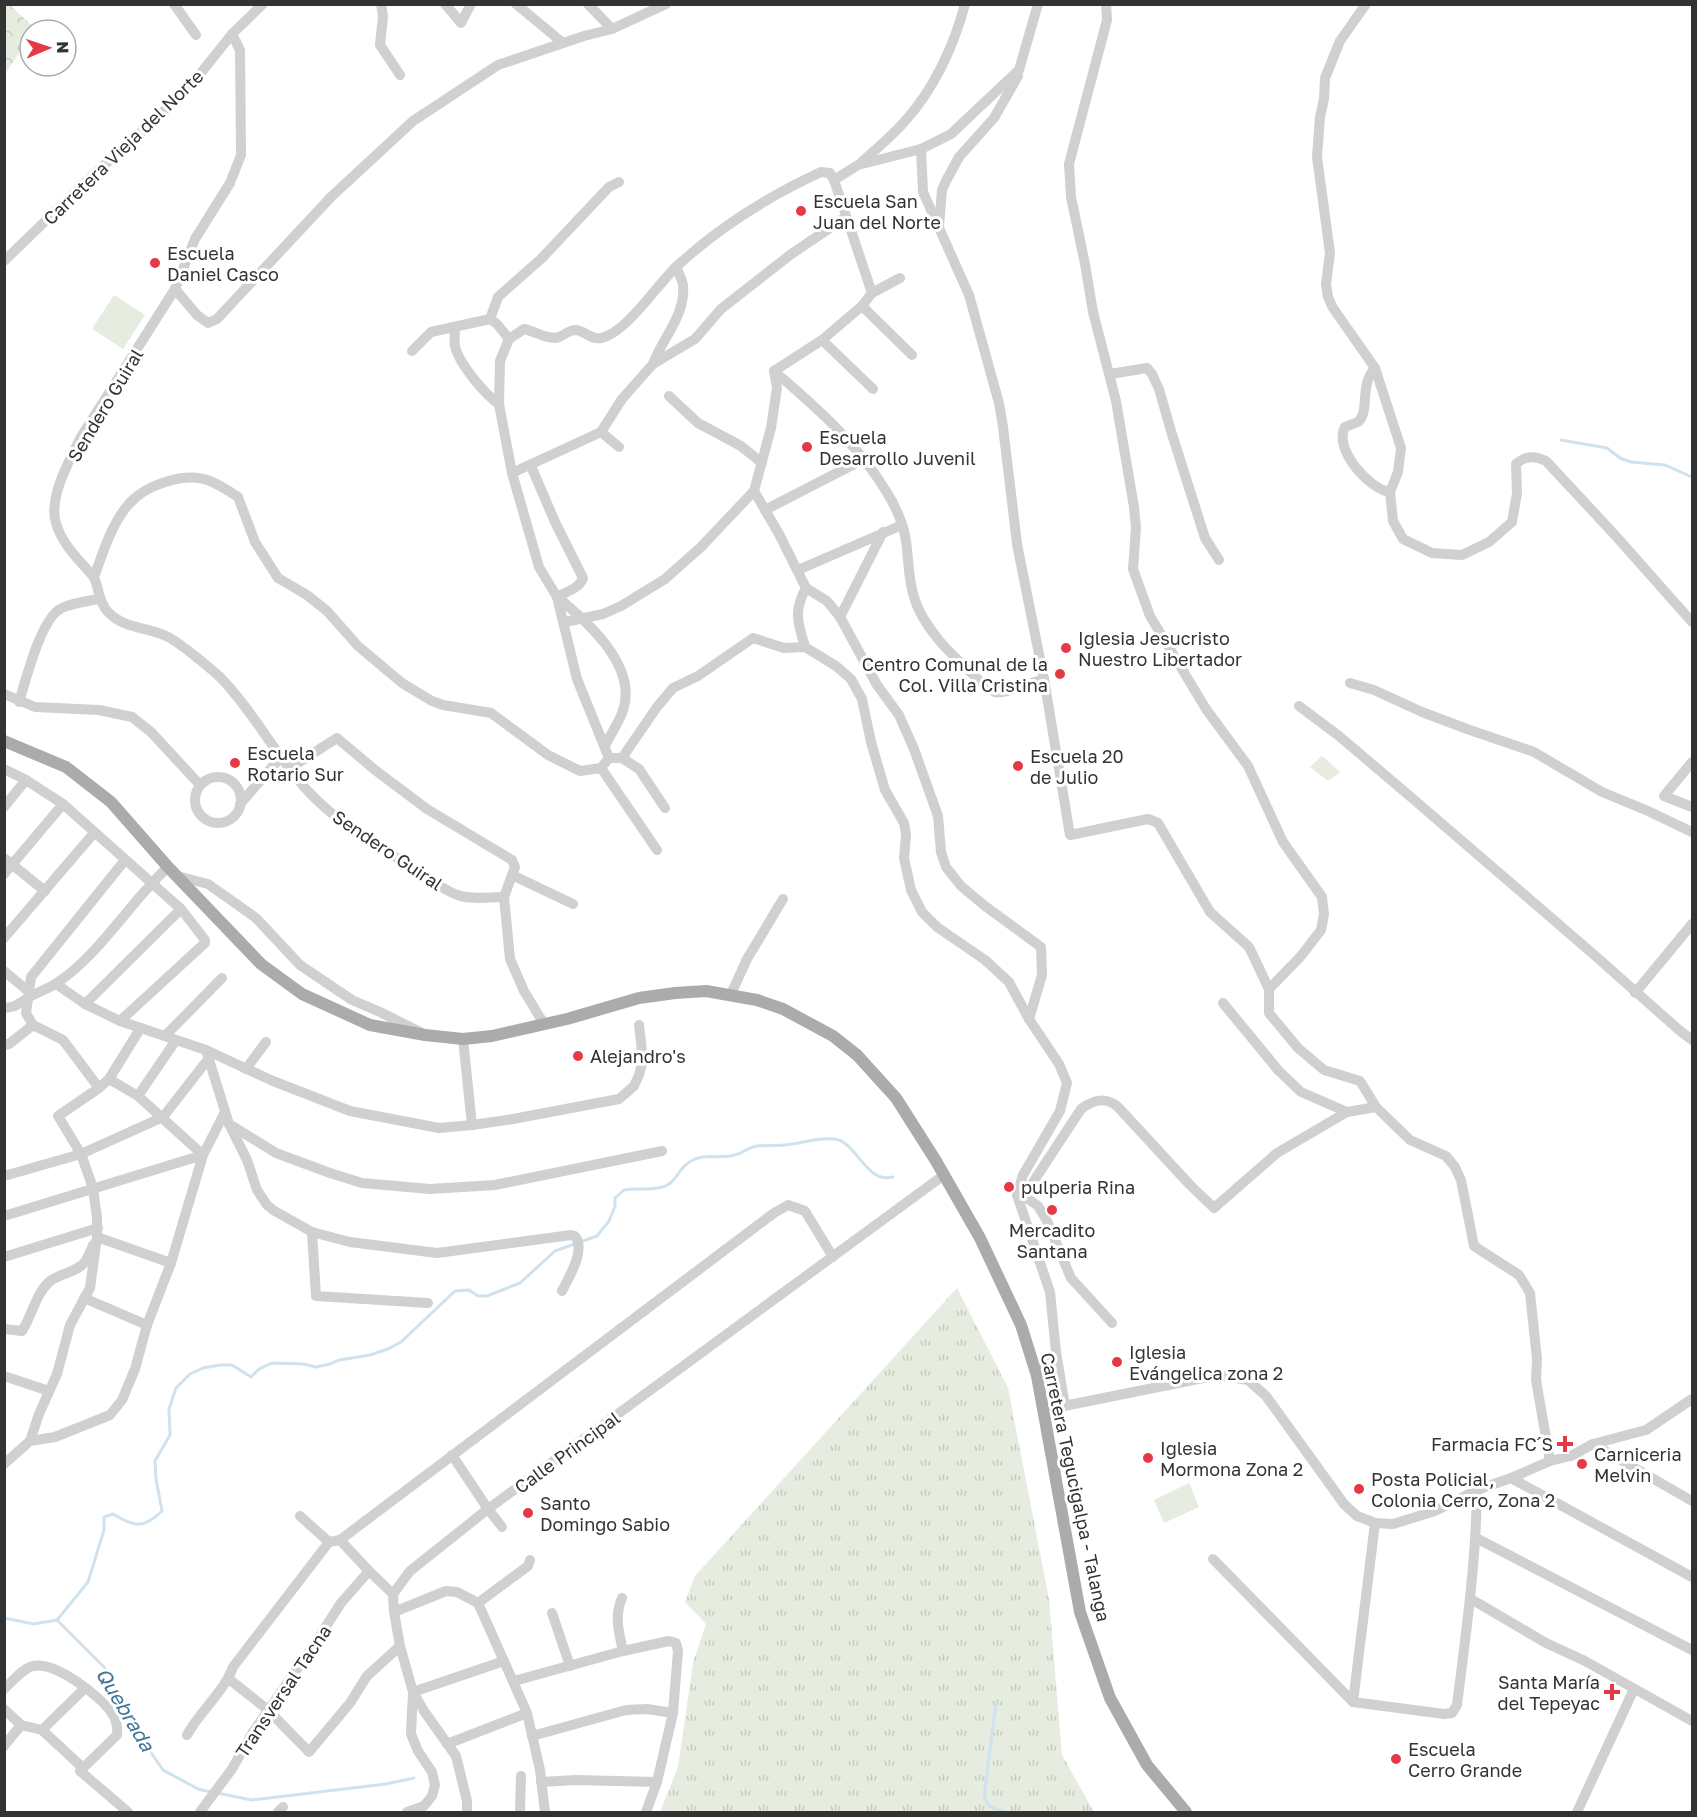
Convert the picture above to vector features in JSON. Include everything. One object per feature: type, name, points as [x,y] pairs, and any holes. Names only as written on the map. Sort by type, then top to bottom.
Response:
[{"type":"main road","name":"Carretera Tegucigalpa - Talanga","points":[[4,741],[66,767],[111,802],[172,871],[261,964],[302,994],[370,1025],[464,1039],[492,1036],[544,1024],[639,998],[706,991],[757,1000],[783,1009],[833,1036],[857,1055],[896,1098],[944,1175],[980,1238],[1021,1324],[1037,1376],[1044,1410],[1080,1612],[1110,1698],[1147,1765],[1186,1812]]},
{"type":"street","points":[[174,4],[196,35]]},
{"type":"street","name":"Carretera Vieja del Norte","points":[[4,261],[93,174],[153,122],[189,86],[232,34],[263,4]]},
{"type":"street","points":[[381,4],[383,16],[380,45],[400,75]]},
{"type":"street","points":[[446,4],[461,23],[471,4]]},
{"type":"street","points":[[516,4],[563,43]]},
{"type":"street","points":[[588,4],[612,29]]},
{"type":"street","points":[[834,180],[858,165],[901,126],[933,85],[948,53],[965,4]]},
{"type":"street","points":[[939,226],[942,190],[946,181],[960,157],[994,118],[1018,76],[1038,4]]},
{"type":"street","points":[[1106,4],[1107,20],[1069,164],[1071,197],[1093,312],[1110,374],[1134,507],[1136,528],[1133,569],[1150,616],[1206,709],[1248,766],[1282,842],[1322,897],[1321,930],[1301,956],[1269,989]]},
{"type":"street","points":[[1366,4],[1340,40],[1325,78],[1317,158],[1330,254],[1326,284],[1328,297],[1333,308],[1376,369],[1401,448],[1398,472],[1390,492],[1393,521],[1403,539],[1432,553],[1462,555],[1489,542],[1512,522],[1517,493],[1516,464],[1522,459],[1538,457],[1546,461],[1592,510],[1692,622]]},
{"type":"street","points":[[175,289],[197,315],[208,323],[217,319],[331,197],[413,121],[498,65],[612,29],[663,5]]},
{"type":"street","name":"Sendero Guiral","points":[[232,34],[240,50],[241,155],[230,183],[195,239],[175,289],[70,459],[56,495],[56,523],[69,549],[94,577],[99,598],[108,612],[121,621],[144,631],[169,637],[220,678],[254,718],[306,789],[330,813],[363,837],[460,896],[504,897]]},
{"type":"street","points":[[858,165],[921,150],[951,134],[1019,70]]},
{"type":"street","points":[[921,150],[923,192],[969,295],[1004,426],[1017,544],[1044,678],[1070,835],[1148,819],[1158,823],[1210,912],[1249,947],[1269,989],[1269,1013],[1298,1048],[1324,1070],[1360,1081],[1376,1107],[1410,1140],[1446,1156],[1450,1161],[1461,1180],[1474,1246],[1519,1275],[1530,1293],[1537,1359],[1536,1380],[1550,1461]]},
{"type":"street","points":[[609,758],[577,679],[565,622],[557,597],[539,567],[512,473],[499,404],[500,361],[509,339],[524,329],[549,338],[558,338],[573,330],[601,338],[616,332],[676,267],[729,225],[792,185],[821,172],[830,173],[834,180],[872,293]]},
{"type":"street","points":[[490,319],[498,297],[542,258],[609,187],[619,182]]},
{"type":"street","points":[[653,364],[695,339],[721,309],[790,255],[846,217]]},
{"type":"street","points":[[512,473],[601,432],[622,399],[653,364],[663,342],[678,319],[683,284],[676,267]]},
{"type":"street","points":[[774,371],[822,340],[862,306],[872,293],[900,278]]},
{"type":"street","points":[[862,306],[912,356]]},
{"type":"street","points":[[412,351],[431,332],[490,319],[509,339]]},
{"type":"street","points":[[455,327],[455,348],[475,380],[490,398],[499,404]]},
{"type":"street","points":[[822,340],[873,389]]},
{"type":"street","points":[[1110,374],[1147,368],[1152,374],[1159,389],[1170,431],[1205,538],[1220,560]]},
{"type":"street","points":[[1376,369],[1367,380],[1361,417],[1356,423],[1345,427],[1342,435],[1346,454],[1354,465],[1379,489],[1390,492]]},
{"type":"street","points":[[774,371],[829,419],[864,459],[887,492],[902,525],[906,540],[908,572],[915,601],[938,640],[995,692],[1044,678]]},
{"type":"street","points":[[565,622],[603,614],[621,606],[665,579],[701,547],[754,491],[771,428],[777,388],[774,371]]},
{"type":"street","points":[[669,396],[699,423],[741,446],[762,463]]},
{"type":"street","points":[[601,432],[619,447]]},
{"type":"street","points":[[765,510],[864,459]]},
{"type":"street","points":[[531,466],[555,522],[583,578],[582,583],[578,586],[557,597]]},
{"type":"street","points":[[94,577],[117,522],[129,504],[144,492],[163,483],[195,478],[208,480],[238,497],[255,542],[278,578],[327,610],[358,646],[402,683],[443,705],[491,712],[548,755],[580,771],[601,768],[609,758]]},
{"type":"street","points":[[754,491],[806,588],[827,601],[840,617],[877,685],[899,715],[938,816],[941,852],[946,867],[961,886],[1041,947],[1042,975],[1029,1019]]},
{"type":"street","points":[[798,570],[902,525]]},
{"type":"street","points":[[840,617],[883,532]]},
{"type":"street","points":[[805,647],[797,611],[798,601],[806,588]]},
{"type":"street","points":[[557,597],[583,617],[607,646],[620,667],[626,686],[623,712],[605,746]]},
{"type":"street","points":[[19,702],[36,645],[53,613],[62,608],[99,598]]},
{"type":"street","points":[[622,758],[673,688],[698,675],[753,639],[760,639],[784,648],[805,647],[836,666],[851,679],[862,699],[871,742],[885,790],[904,823],[906,835],[904,858],[911,890],[922,912],[937,927],[985,960],[1010,982],[1029,1019],[1059,1064],[1066,1083],[1060,1111],[1023,1175],[1020,1196],[1050,1293],[1056,1352],[1065,1406]]},
{"type":"street","points":[[1350,683],[1374,690],[1467,729],[1534,752],[1602,792],[1692,832]]},
{"type":"street","points":[[4,694],[35,707],[99,710],[132,717],[152,732],[200,785]]},
{"type":"street","points":[[1299,706],[1339,736],[1412,798],[1692,1040]]},
{"type":"street","points":[[290,768],[337,738],[375,770],[427,808],[512,860],[515,867],[504,897],[510,959],[524,991],[544,1024]]},
{"type":"street","points":[[240,804],[281,757]]},
{"type":"street","points":[[609,758],[622,758],[639,770],[665,808]]},
{"type":"street","points":[[1692,762],[1664,796],[1692,807]]},
{"type":"street","points":[[601,768],[657,850]]},
{"type":"street","points":[[4,769],[63,804],[181,909],[205,940],[205,943],[120,1021]]},
{"type":"street","points":[[213,778],[227,779],[238,790],[240,804],[238,811],[228,820],[214,823],[198,811],[195,805],[196,791],[200,785],[213,778]]},
{"type":"street","points":[[4,807],[26,780]]},
{"type":"street","points":[[4,874],[8,861],[63,804]]},
{"type":"street","points":[[4,938],[94,833]]},
{"type":"street","points":[[8,861],[45,891]]},
{"type":"street","points":[[99,1088],[63,1040],[33,1025],[26,1013],[28,994],[31,977],[125,861]]},
{"type":"street","points":[[4,1008],[15,1008],[28,994],[56,984],[83,961],[150,883],[172,871],[213,888],[256,918],[300,965],[352,1000],[425,1035]]},
{"type":"street","points":[[512,875],[573,904]]},
{"type":"street","points":[[731,994],[747,959],[783,899]]},
{"type":"street","points":[[85,1004],[181,909]]},
{"type":"street","points":[[1635,993],[1692,924]]},
{"type":"street","points":[[4,971],[28,994]]},
{"type":"street","points":[[138,1096],[170,1038],[222,978]]},
{"type":"street","points":[[56,984],[85,1004],[120,1021],[170,1038],[350,1111],[439,1128],[472,1125],[619,1099],[634,1086],[639,1075],[643,1060],[639,1025]]},
{"type":"street","points":[[1223,1003],[1278,1070],[1301,1092],[1347,1113]]},
{"type":"street","points":[[4,1046],[33,1025]]},
{"type":"street","points":[[4,1464],[30,1441],[57,1374],[70,1325],[90,1288],[98,1232],[93,1188],[81,1154],[58,1116],[109,1079],[140,1029]]},
{"type":"street","points":[[464,1039],[472,1125]]},
{"type":"street","points":[[246,1069],[266,1042]]},
{"type":"street","points":[[208,1054],[229,1124],[247,1160],[257,1190],[267,1205],[312,1232],[350,1242],[437,1253],[501,1243],[575,1236],[579,1242],[578,1250],[572,1272],[562,1291]]},
{"type":"street","points":[[4,1176],[81,1154],[164,1117],[208,1054]]},
{"type":"street","points":[[109,1079],[138,1096],[164,1117],[203,1155]]},
{"type":"street","points":[[1020,1196],[1081,1109],[1091,1102],[1104,1100],[1114,1103],[1184,1180],[1214,1208],[1277,1153],[1347,1113],[1376,1107]]},
{"type":"street","points":[[30,1441],[55,1437],[110,1415],[122,1400],[135,1369],[147,1325],[171,1263],[203,1155],[225,1112]]},
{"type":"street","points":[[229,1124],[276,1153],[330,1173],[362,1183],[430,1189],[495,1185],[662,1150]]},
{"type":"street","points":[[5,1213],[203,1155]]},
{"type":"street","name":"Calle Principal","points":[[393,1594],[410,1571],[488,1509],[944,1175]]},
{"type":"street","points":[[1020,1196],[1038,1206],[1047,1221],[1071,1278],[1112,1323]]},
{"type":"street","points":[[187,1735],[229,1679],[232,1667],[329,1542],[340,1540],[774,1213],[788,1205],[805,1211],[833,1257]]},
{"type":"street","points":[[4,1257],[98,1232],[171,1263]]},
{"type":"street","points":[[4,1329],[22,1331],[31,1318],[39,1293],[50,1281],[75,1270],[84,1262],[98,1232]]},
{"type":"street","points":[[312,1232],[316,1296],[428,1303]]},
{"type":"street","points":[[84,1298],[147,1325]]},
{"type":"street","points":[[1037,1376],[1056,1352]]},
{"type":"street","points":[[1044,1410],[1218,1375],[1248,1380],[1266,1396],[1344,1504],[1357,1516],[1375,1523],[1393,1524],[1435,1511],[1477,1490],[1550,1461],[1570,1456],[1593,1444],[1646,1430],[1692,1399]]},
{"type":"street","points":[[4,1376],[49,1391]]},
{"type":"street","points":[[1593,1444],[1692,1501]]},
{"type":"street","points":[[452,1455],[502,1527]]},
{"type":"street","points":[[1511,1478],[1692,1577]]},
{"type":"street","points":[[1214,1559],[1353,1702],[1444,1714],[1452,1713],[1457,1705],[1471,1599],[1477,1490]]},
{"type":"street","points":[[300,1516],[329,1542]]},
{"type":"street","points":[[1353,1702],[1375,1523]]},
{"type":"street","points":[[1476,1538],[1692,1650]]},
{"type":"street","points":[[340,1540],[393,1594],[400,1646],[413,1692],[456,1756],[467,1801],[467,1812]]},
{"type":"street","points":[[478,1603],[528,1566],[530,1560]]},
{"type":"street","name":"Transversal Tacna","points":[[203,1809],[232,1769],[268,1710],[340,1604],[369,1571]]},
{"type":"street","points":[[394,1612],[446,1591],[457,1592],[478,1603],[527,1713],[545,1812]]},
{"type":"street","points":[[622,1598],[617,1608],[617,1623],[623,1651]]},
{"type":"street","points":[[1471,1599],[1546,1643],[1585,1661],[1692,1721]]},
{"type":"street","points":[[552,1613],[570,1666]]},
{"type":"street","points":[[514,1681],[623,1651],[669,1641],[676,1643],[678,1651],[674,1713],[657,1782],[646,1812]]},
{"type":"street","points":[[229,1679],[268,1710],[309,1752],[350,1703],[368,1676],[400,1646]]},
{"type":"street","points":[[413,1692],[504,1661]]},
{"type":"street","points":[[4,1689],[33,1666],[47,1667],[68,1675],[111,1712],[118,1727],[117,1735],[82,1770]]},
{"type":"street","points":[[42,1730],[85,1688]]},
{"type":"street","points":[[1577,1812],[1634,1689]]},
{"type":"street","points":[[407,1812],[424,1806],[432,1796],[435,1785],[432,1773],[411,1734],[413,1692]]},
{"type":"street","points":[[4,1709],[21,1725],[42,1730],[128,1812]]},
{"type":"street","points":[[532,1736],[626,1710],[647,1709],[674,1713]]},
{"type":"street","points":[[447,1743],[527,1713]]},
{"type":"street","points":[[4,1746],[21,1725]]},
{"type":"street","points":[[520,1812],[521,1776]]},
{"type":"street","points":[[541,1782],[576,1780],[657,1782]]},
{"type":"green space","points":[[5,4],[10,5],[24,18],[18,18],[18,55],[5,74]]},
{"type":"green space","points":[[114,295],[145,315],[123,349],[92,329]]},
{"type":"green space","points":[[1322,756],[1340,772],[1328,781],[1310,767]]},
{"type":"green space","points":[[957,1288],[1008,1388],[1049,1599],[1062,1755],[1094,1812],[660,1812],[678,1767],[693,1663],[706,1624],[685,1602],[695,1576]]},
{"type":"green space","points":[[1189,1483],[1199,1507],[1164,1523],[1154,1500]]},
{"type":"waterway","points":[[1561,440],[1607,448],[1620,458],[1631,462],[1665,465],[1692,477]]},
{"type":"waterway","points":[[4,1618],[34,1624],[57,1620],[88,1582],[104,1530],[104,1517],[113,1514],[127,1522],[139,1524],[150,1521],[162,1511],[155,1461],[170,1435],[169,1409],[176,1388],[190,1374],[203,1368],[232,1365],[251,1377],[259,1369],[272,1363],[303,1364],[316,1367],[388,1349],[401,1342],[455,1291],[469,1290],[478,1296],[487,1296],[520,1283],[555,1251],[597,1236],[609,1221],[615,1206],[615,1198],[624,1190],[653,1189],[669,1184],[686,1165],[695,1159],[730,1156],[757,1146],[834,1139],[842,1141],[875,1174],[893,1177]]},
{"type":"waterway","name":"Quebrada","points":[[57,1620],[110,1673],[124,1713],[163,1770],[198,1789],[211,1792]]},
{"type":"waterway","name":"Quebrada","points":[[996,1703],[984,1796],[989,1806],[1003,1812]]},
{"type":"waterway","name":"Quebrada","points":[[217,1793],[252,1800],[386,1784],[414,1778]]},
{"type":"place","name":"Escuela San Juan del Norte","points":[[801,211]]},
{"type":"place","name":"Escuela Daniel Casco","points":[[155,263]]},
{"type":"place","name":"Escuela Desarrollo Juvenil","points":[[807,447]]},
{"type":"place","name":"Iglesia Jesucristo Nuestro Libertador","points":[[1066,648]]},
{"type":"place","name":"Centro Comunal de la Col. Villa Cristina","points":[[1060,674]]},
{"type":"place","name":"Escuela Rotario Sur","points":[[235,763]]},
{"type":"place","name":"Escuela 20 de Julio","points":[[1018,766]]},
{"type":"place","name":"Alejandro's","points":[[578,1056]]},
{"type":"place","name":"pulperia Rina","points":[[1009,1187]]},
{"type":"place","name":"Mercadito Santana","points":[[1052,1210]]},
{"type":"place","name":"Iglesia Evángelica zona 2","points":[[1117,1362]]},
{"type":"place","name":"Farmacia FC´S","points":[[1565,1444]]},
{"type":"place","name":"Iglesia Mormona Zona 2","points":[[1148,1458]]},
{"type":"place","name":"Carniceria Melvin","points":[[1582,1464]]},
{"type":"place","name":"Posta Policial, Colonia Cerro, Zona 2","points":[[1359,1489]]},
{"type":"place","name":"Santo Domingo Sabio","points":[[528,1513]]},
{"type":"place","name":"Santa María del Tepeyac","points":[[1612,1692]]},
{"type":"place","name":"Escuela Cerro Grande","points":[[1396,1759]]}]
